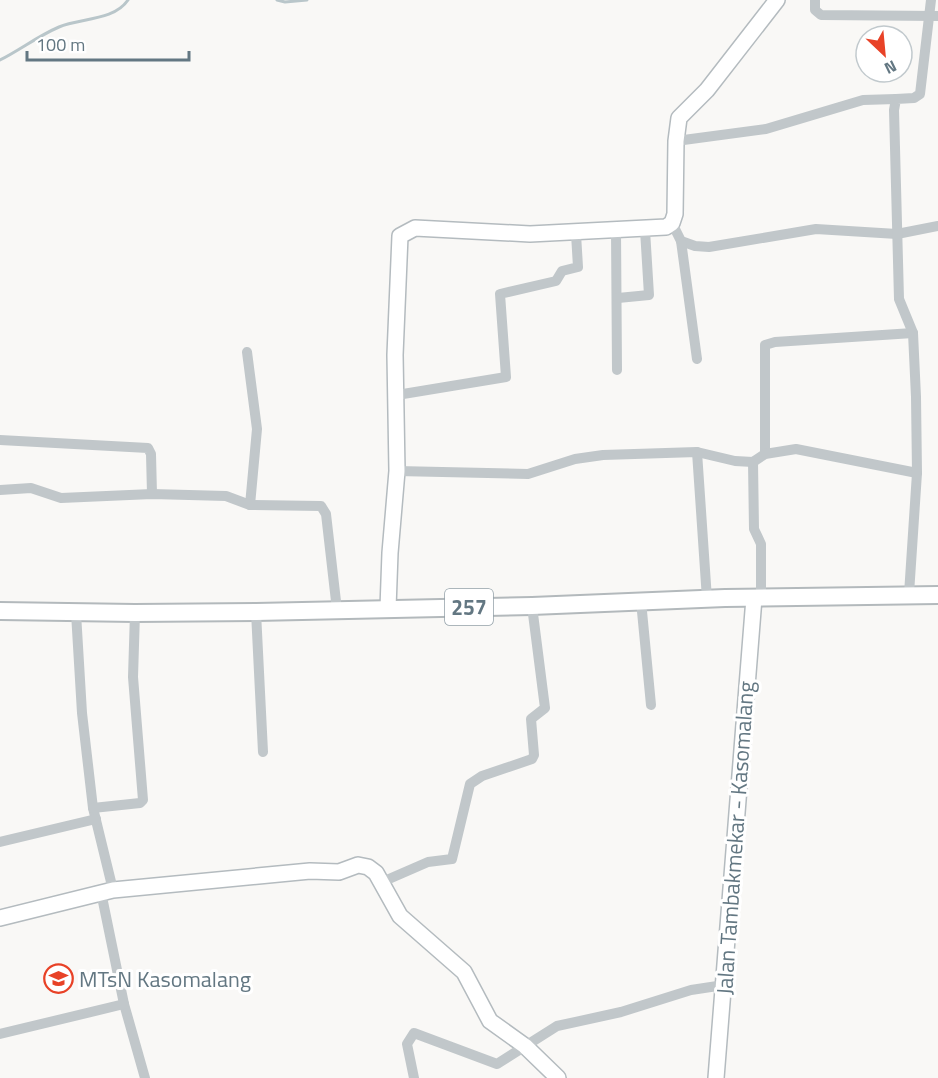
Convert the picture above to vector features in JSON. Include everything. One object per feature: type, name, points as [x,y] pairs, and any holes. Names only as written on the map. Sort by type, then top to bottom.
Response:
[{"type":"main road","name":"257","points":[[0,611],[255,612],[938,595]]},
{"type":"street","points":[[697,359],[681,241],[672,223],[675,209],[677,128],[684,111],[707,90],[777,0]]},
{"type":"street","points":[[815,0],[815,10],[821,15],[932,16]]},
{"type":"street","points":[[676,141],[766,129],[856,102],[914,98],[920,94],[932,16],[931,0]]},
{"type":"street","points":[[896,99],[894,123],[899,299],[913,333],[917,473],[909,594]]},
{"type":"street","points":[[388,608],[397,471],[395,355],[398,243],[404,232],[415,228],[499,234],[576,234],[661,229],[672,223]]},
{"type":"street","points":[[681,241],[695,246],[709,247],[816,229],[897,234],[938,226]]},
{"type":"street","points":[[618,298],[649,295],[645,230]]},
{"type":"street","points":[[616,231],[617,370]]},
{"type":"street","points":[[397,395],[506,377],[500,294],[556,281],[562,271],[578,267],[576,234]]},
{"type":"street","points":[[765,454],[765,345],[774,342],[913,333]]},
{"type":"street","points":[[247,352],[256,420],[250,505]]},
{"type":"street","points":[[0,440],[148,448],[151,454],[152,494]]},
{"type":"street","points":[[397,471],[528,474],[590,456],[698,452],[735,461],[753,462],[765,454],[806,450],[917,473]]},
{"type":"street","points":[[698,452],[707,599]]},
{"type":"street","points":[[753,462],[754,531],[761,544],[758,598]]},
{"type":"street","points":[[0,490],[31,488],[61,498],[152,494],[226,496],[250,505],[321,506],[325,509],[337,610]]},
{"type":"street","name":"Jalan Tambakmekar - Kasomalang","points":[[716,1078],[758,598]]},
{"type":"street","points":[[641,601],[651,705]]},
{"type":"street","points":[[382,882],[428,862],[452,859],[470,784],[482,776],[532,759],[534,755],[531,719],[545,708],[532,606]]},
{"type":"street","points":[[255,612],[263,752]]},
{"type":"street","points":[[76,613],[82,713],[95,813],[124,1004],[145,1078]]},
{"type":"street","points":[[0,842],[143,800],[133,677],[135,613]]},
{"type":"street","points":[[0,918],[107,891],[310,871],[339,872],[358,865],[368,867],[382,882],[400,916],[464,972],[490,1021],[525,1046],[558,1078]]},
{"type":"street","points":[[414,1078],[407,1044],[414,1033],[497,1064],[557,1026],[598,1018],[691,990],[724,985]]},
{"type":"street","points":[[0,1034],[124,1004]]},
{"type":"waterway","points":[[0,60],[59,27],[114,12],[128,0]]},
{"type":"waterway","points":[[277,0],[285,2],[307,0]]},
{"type":"place","name":"MTsN Kasomalang","points":[[58,979]]}]
